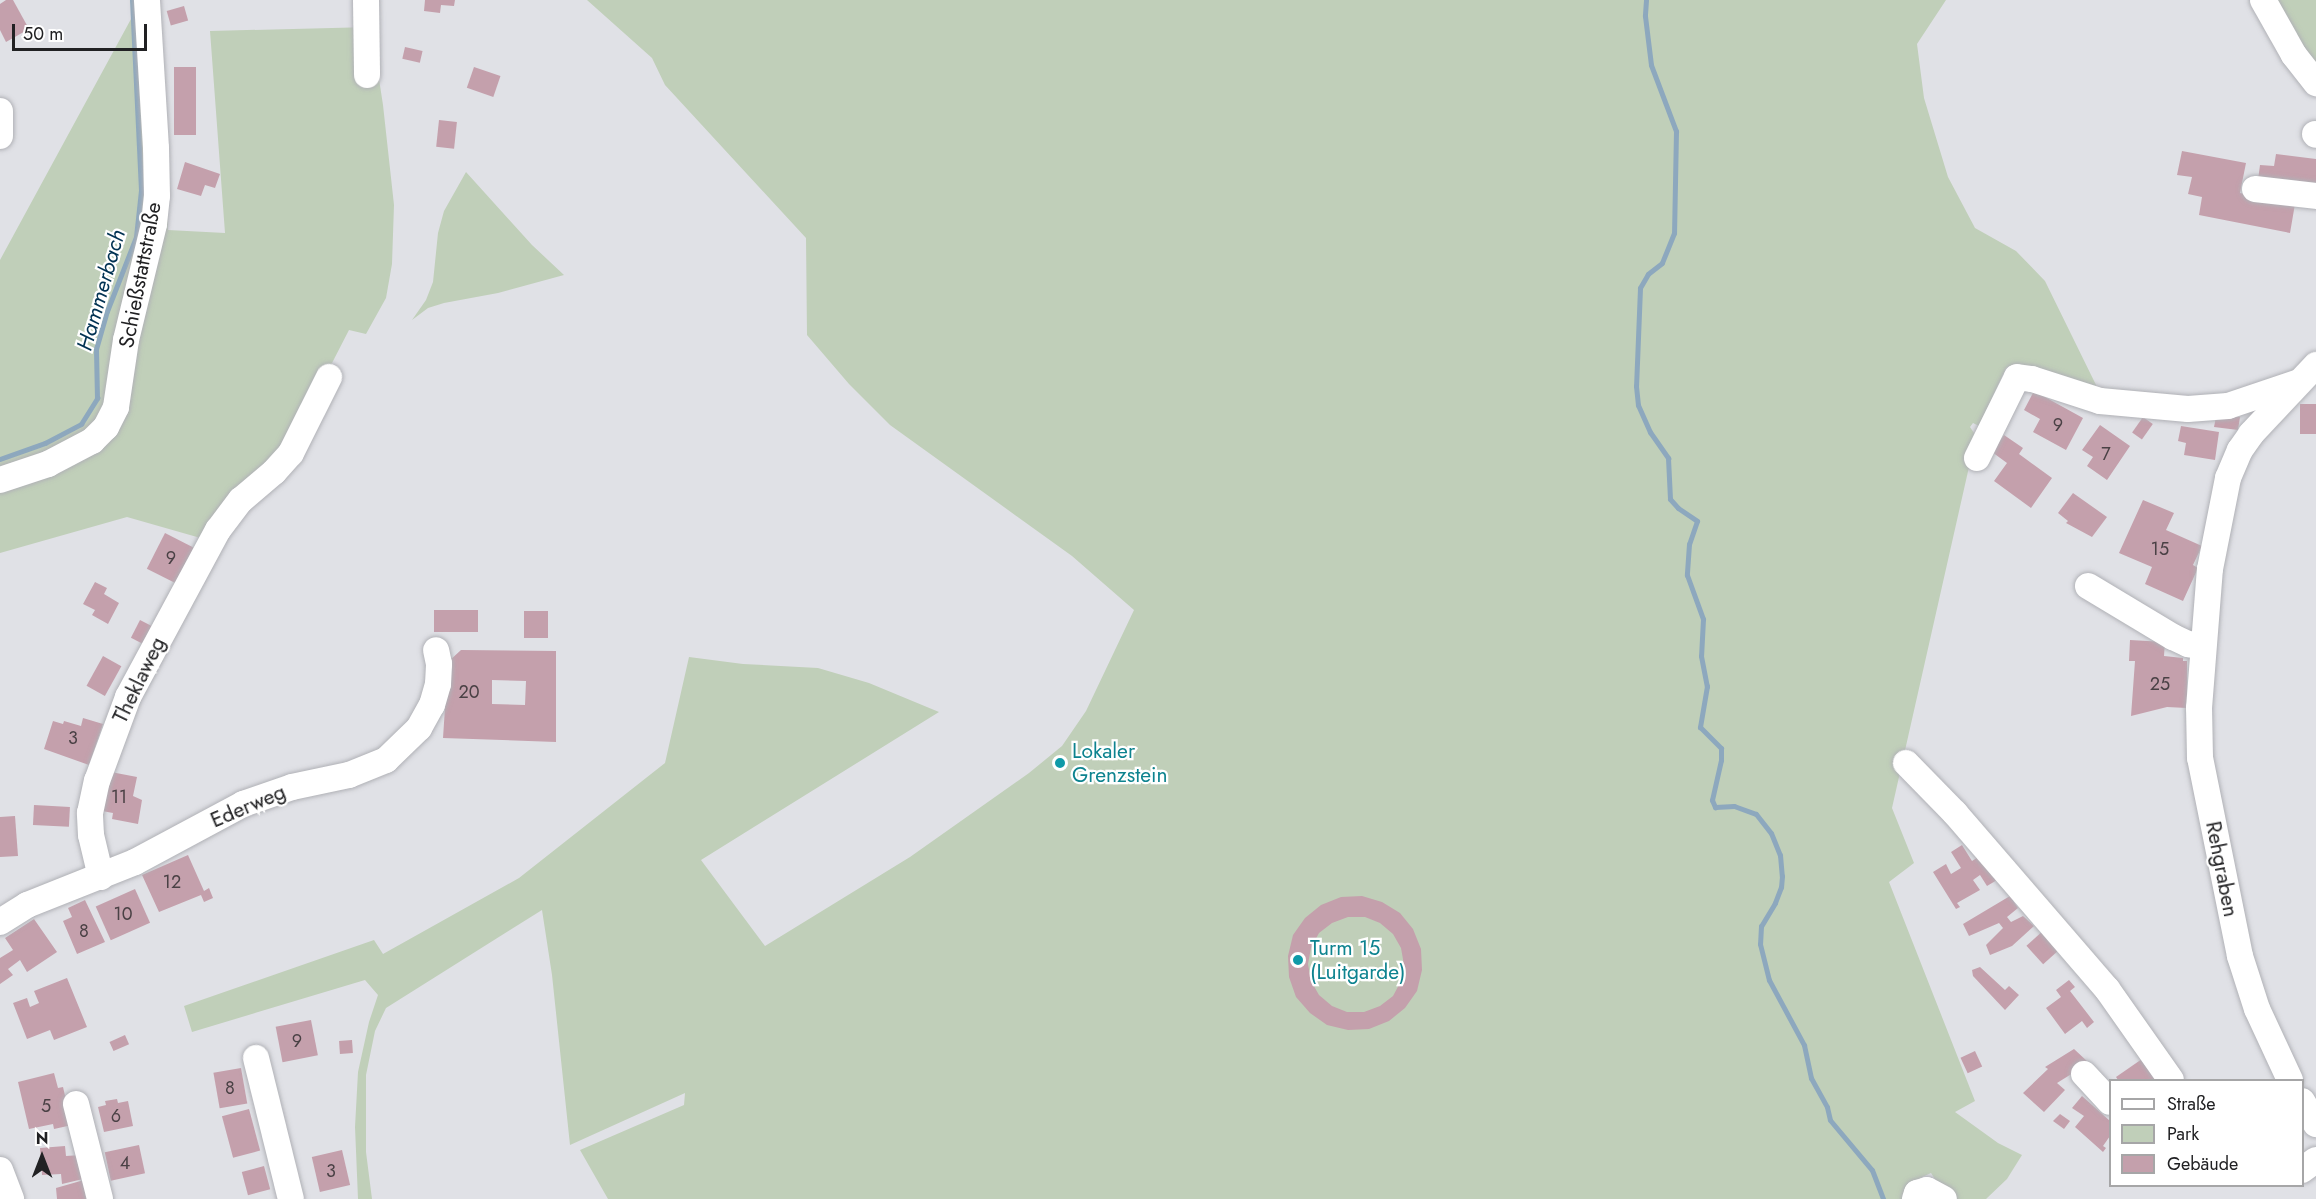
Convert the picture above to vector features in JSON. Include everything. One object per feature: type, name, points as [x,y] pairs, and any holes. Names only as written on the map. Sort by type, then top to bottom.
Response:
[{"type":"street","name":"Schießstattstraße","points":[[0,480],[48,464],[92,441],[106,427],[116,407],[130,322],[154,224],[157,196],[147,0]]},
{"type":"street","points":[[366,0],[367,75]]},
{"type":"street","points":[[2263,0],[2294,54],[2316,83]]},
{"type":"street","points":[[0,111],[0,136]]},
{"type":"street","points":[[2255,189],[2316,196]]},
{"type":"street","name":"Rehgraben","points":[[1977,458],[2017,377],[2032,379],[2087,399],[2138,407],[2188,409],[2228,406],[2310,373]]},
{"type":"street","name":"Rehgraben","points":[[2290,1079],[2245,975],[2220,864],[2199,750],[2203,647],[2210,569],[2231,469],[2251,434],[2310,373]]},
{"type":"street","name":"Theklaweg","points":[[101,877],[91,835],[90,813],[97,781],[109,745],[151,653],[218,530],[241,500],[274,472],[291,453],[329,376]]},
{"type":"street","points":[[2088,586],[2173,637],[2188,644],[2203,647]]},
{"type":"street","name":"Ederweg","points":[[0,922],[34,902],[101,877],[167,846],[243,804],[292,787],[358,772],[386,760],[419,728],[432,705],[438,684],[439,664],[436,650]]},
{"type":"street","points":[[1906,763],[1955,813],[2107,989],[2170,1079]]},
{"type":"street","points":[[255,1058],[291,1199]]},
{"type":"street","points":[[2084,1074],[2109,1101]]},
{"type":"street","points":[[76,1104],[100,1199]]},
{"type":"street","points":[[2304,1104],[2316,1124]]},
{"type":"street","points":[[0,1170],[11,1199]]},
{"type":"street","points":[[1915,1199],[1917,1193],[1927,1190],[1944,1199]]},
{"type":"green space","points":[[587,0],[1946,0],[1917,44],[1924,98],[1948,177],[1975,228],[2016,251],[2045,281],[2097,387],[2055,383],[2009,366],[1979,426],[1973,423],[1970,427],[1976,436],[1892,808],[1914,863],[1889,882],[1975,1101],[1955,1112],[1998,1143],[2022,1155],[2007,1179],[1986,1199],[1948,1199],[1931,1173],[1920,1178],[1931,1199],[608,1199],[580,1150],[684,1105],[685,1093],[570,1145],[552,975],[542,910],[386,1008],[375,1031],[366,1075],[366,1152],[372,1199],[358,1199],[355,1127],[358,1072],[369,1022],[378,995],[365,980],[192,1032],[184,1006],[374,940],[383,954],[519,878],[665,763],[689,657],[743,664],[818,668],[869,683],[939,712],[701,860],[765,946],[910,857],[1029,773],[1062,746],[1086,711],[1134,610],[1072,556],[890,425],[849,384],[807,335],[806,238],[665,85],[652,58]]},
{"type":"green space","points":[[2275,0],[2316,0],[2316,67]]},
{"type":"green space","points":[[131,19],[159,38],[168,230],[225,233],[210,31],[371,27],[383,105],[394,205],[392,264],[386,298],[366,334],[349,330],[296,433],[204,539],[127,517],[0,553],[0,260]]},
{"type":"green space","points":[[466,172],[532,245],[564,275],[498,293],[444,303],[428,308],[412,320],[426,300],[433,282],[438,233],[444,211]]},
{"type":"building","points":[[6,0],[13,0],[29,29],[6,42],[0,30],[0,4]]},
{"type":"building","points":[[425,0],[455,0],[454,6],[441,5],[440,13],[424,11]]},
{"type":"building","points":[[184,6],[188,20],[171,25],[167,11]]},
{"type":"building","points":[[405,47],[423,51],[420,63],[402,59]]},
{"type":"building","points":[[174,67],[196,67],[196,135],[174,135]]},
{"type":"building","points":[[474,67],[500,76],[493,97],[467,88]]},
{"type":"building","points":[[439,120],[457,122],[454,149],[436,147]]},
{"type":"building","points":[[2182,151],[2246,163],[2240,193],[2295,204],[2290,233],[2199,215],[2202,197],[2188,194],[2192,177],[2177,175]]},
{"type":"building","points":[[2276,154],[2316,159],[2316,188],[2258,180],[2260,165],[2274,166]]},
{"type":"building","points":[[185,162],[220,174],[215,188],[205,185],[201,196],[177,189]]},
{"type":"building","points":[[2034,391],[2083,418],[2066,450],[2033,432],[2040,419],[2024,410]]},
{"type":"building","points":[[2300,404],[2316,404],[2316,434],[2300,434]]},
{"type":"building","points":[[2143,417],[2153,424],[2142,439],[2132,433]]},
{"type":"building","points":[[2216,417],[2240,417],[2238,430],[2214,427]]},
{"type":"building","points":[[2100,425],[2130,446],[2107,480],[2087,466],[2093,457],[2082,450]]},
{"type":"building","points":[[2181,426],[2219,432],[2215,460],[2184,455],[2186,443],[2178,441]]},
{"type":"building","points":[[2004,435],[2023,448],[2019,454],[2052,478],[2031,508],[1994,481],[2007,463],[1992,452]]},
{"type":"building","points":[[2073,493],[2107,517],[2092,537],[2066,523],[2068,521],[2058,513]]},
{"type":"building","points":[[2143,500],[2174,513],[2166,530],[2202,546],[2193,565],[2198,568],[2183,601],[2145,584],[2152,567],[2119,553]]},
{"type":"building","points":[[165,533],[194,548],[176,584],[147,569]]},
{"type":"building","points":[[95,582],[107,588],[104,594],[119,603],[108,624],[92,615],[95,610],[83,604]]},
{"type":"building","points":[[434,610],[478,610],[478,632],[434,632]]},
{"type":"building","points":[[524,611],[548,611],[548,638],[524,638]]},
{"type":"building","points":[[140,620],[156,628],[147,646],[131,638]]},
{"type":"building","points":[[2130,640],[2165,642],[2164,656],[2183,658],[2183,661],[2187,661],[2187,708],[2167,707],[2131,716],[2135,661],[2129,661]]},
{"type":"building","points":[[461,650],[556,651],[556,742],[443,738],[448,662]],"holes":[[[492,680],[526,681],[525,705],[492,704]]]},
{"type":"building","points":[[103,656],[121,666],[105,696],[87,686]]},
{"type":"building","points":[[83,718],[103,724],[89,765],[44,749],[53,721],[63,724],[64,721],[81,726]]},
{"type":"building","points":[[111,772],[137,777],[133,796],[142,800],[138,824],[112,819],[113,813],[102,811]]},
{"type":"building","points":[[34,805],[70,807],[69,827],[33,825]]},
{"type":"building","points":[[15,816],[18,856],[0,857],[0,817]]},
{"type":"building","points":[[1962,845],[1972,861],[1986,852],[2002,877],[1987,886],[1980,875],[1973,880],[1980,890],[1957,903],[1960,907],[1956,909],[1933,872],[1946,864],[1951,874],[1961,868],[1951,852]]},
{"type":"building","points":[[188,855],[204,891],[209,888],[213,898],[204,902],[201,895],[159,912],[142,875]]},
{"type":"building","points":[[135,889],[150,923],[111,940],[96,906]]},
{"type":"building","name":"Turm 15 (Luitgarde)","points":[[1362,896],[1382,902],[1400,913],[1413,929],[1421,949],[1422,970],[1417,991],[1405,1008],[1389,1021],[1369,1029],[1348,1030],[1327,1025],[1310,1013],[1296,997],[1289,977],[1288,956],[1293,935],[1305,918],[1321,905],[1341,897]],"holes":[[[1348,917],[1365,917],[1380,923],[1393,934],[1401,948],[1404,965],[1401,981],[1393,996],[1380,1006],[1364,1012],[1347,1012],[1332,1006],[1319,995],[1311,981],[1308,964],[1311,948],[1319,933],[1332,923]]]},
{"type":"building","points":[[2010,896],[2018,908],[2007,917],[2011,922],[2023,916],[2034,926],[2012,946],[1990,955],[1986,945],[2003,928],[1999,923],[1969,936],[1963,924]]},
{"type":"building","points":[[85,900],[105,942],[77,954],[63,921],[72,917],[68,908]]},
{"type":"building","points":[[34,919],[57,952],[27,972],[20,960],[8,969],[13,975],[0,984],[0,958],[13,950],[5,938]]},
{"type":"building","points":[[2045,929],[2062,948],[2043,964],[2026,946]]},
{"type":"building","points":[[1980,967],[2005,990],[2009,986],[2019,995],[2005,1010],[1973,976],[1972,970]]},
{"type":"building","points":[[67,978],[87,1027],[54,1040],[50,1030],[27,1039],[13,1003],[27,998],[30,1007],[39,1003],[34,991]]},
{"type":"building","points":[[2069,980],[2075,987],[2070,991],[2094,1022],[2087,1028],[2082,1021],[2065,1034],[2046,1008],[2061,997],[2056,990]]},
{"type":"building","points":[[311,1020],[318,1055],[283,1062],[276,1027]]},
{"type":"building","points":[[125,1035],[129,1044],[114,1051],[109,1042]]},
{"type":"building","points":[[352,1040],[353,1053],[340,1054],[339,1041]]},
{"type":"building","points":[[2074,1049],[2089,1063],[2057,1083],[2065,1090],[2044,1112],[2023,1093],[2048,1069],[2045,1067]]},
{"type":"building","points":[[1975,1051],[1982,1066],[1968,1073],[1960,1058]]},
{"type":"building","points":[[2142,1059],[2155,1079],[2117,1079],[2116,1077]]},
{"type":"building","points":[[241,1068],[247,1103],[220,1108],[213,1073]]},
{"type":"building","points":[[54,1073],[58,1088],[63,1087],[72,1125],[54,1129],[53,1124],[29,1129],[18,1082]]},
{"type":"building","points":[[2082,1096],[2109,1120],[2109,1137],[2103,1146],[2106,1148],[2103,1152],[2075,1127],[2084,1116],[2072,1108]]},
{"type":"building","points":[[117,1099],[118,1103],[128,1101],[133,1126],[104,1132],[98,1107],[106,1105],[105,1101]]},
{"type":"building","points":[[249,1109],[260,1151],[233,1158],[222,1116]]},
{"type":"building","points":[[2060,1114],[2070,1121],[2064,1129],[2053,1121]]},
{"type":"building","points":[[139,1145],[145,1173],[111,1181],[105,1152]]},
{"type":"building","points":[[65,1146],[66,1156],[81,1155],[83,1179],[62,1184],[61,1174],[42,1175],[40,1148]]},
{"type":"building","points":[[342,1150],[350,1185],[320,1192],[312,1157]]},
{"type":"building","points":[[264,1166],[270,1189],[248,1195],[242,1172]]},
{"type":"building","points":[[84,1180],[86,1199],[57,1199],[56,1188]]},
{"type":"waterway","name":"Hammerbach","points":[[0,459],[45,443],[81,424],[97,398],[96,349],[107,311],[136,237],[141,190],[132,0]]},
{"type":"waterway","points":[[1646,0],[1645,16],[1651,65],[1676,131],[1674,233],[1662,263],[1648,274],[1640,288],[1636,386],[1638,405],[1650,432],[1668,458],[1670,499],[1678,508],[1697,521],[1689,544],[1687,575],[1703,619],[1701,656],[1707,686],[1700,727],[1721,748],[1721,760],[1712,800],[1715,807],[1734,806],[1756,814],[1771,833],[1780,855],[1782,876],[1775,903],[1761,926],[1760,944],[1769,980],[1804,1045],[1811,1078],[1827,1107],[1830,1120],[1872,1170],[1883,1199]]},
{"type":"place","name":"Lokaler Grenzstein","points":[[1060,763]]},
{"type":"place","name":"Turm 15 (Luitgarde)","points":[[1298,960]]}]
